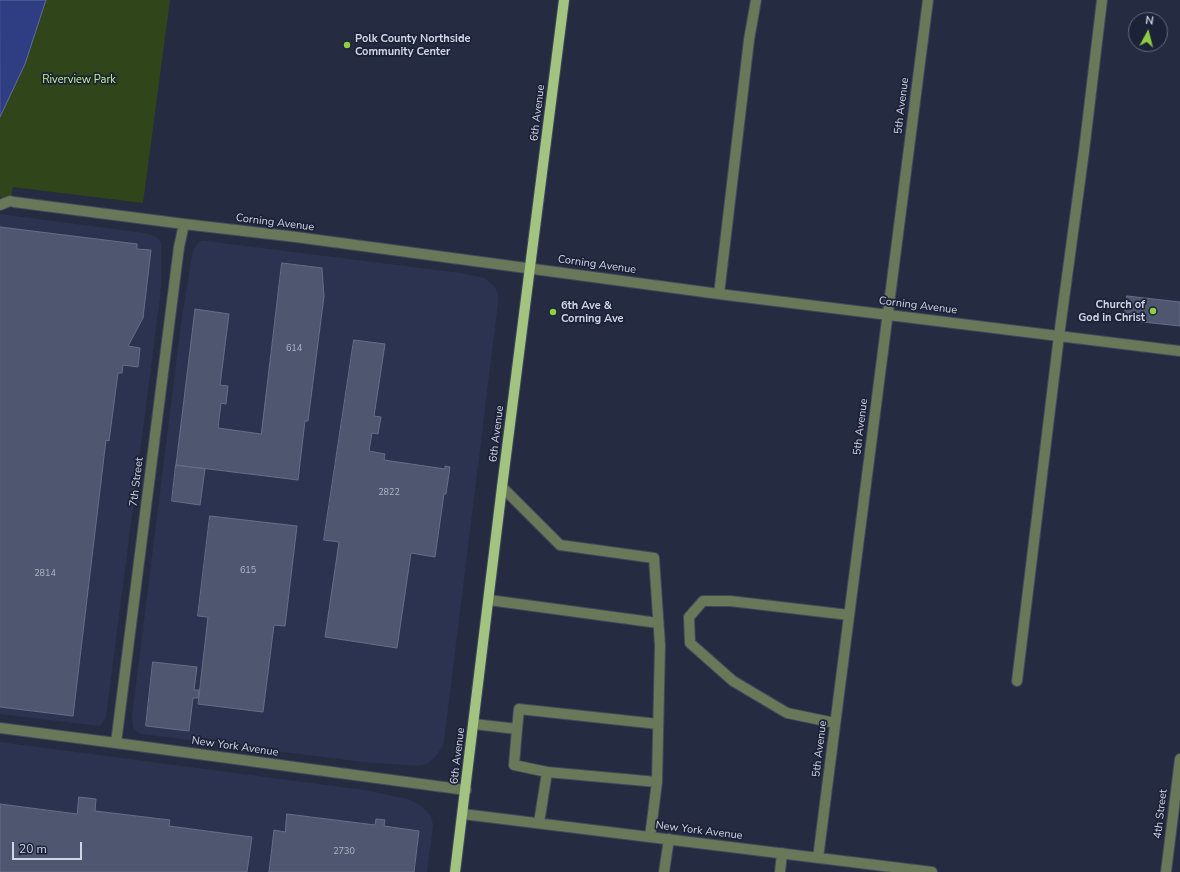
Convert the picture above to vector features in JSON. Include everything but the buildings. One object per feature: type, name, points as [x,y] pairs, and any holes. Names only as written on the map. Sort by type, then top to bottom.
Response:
[{"type":"main road","name":"6th Avenue","points":[[455,872],[564,0]]},
{"type":"street","points":[[719,294],[749,40],[756,0]]},
{"type":"street","name":"5th Avenue","points":[[818,858],[928,0]]},
{"type":"street","points":[[1016,681],[1102,0]]},
{"type":"street","name":"Corning Avenue","points":[[0,206],[10,201],[296,237],[719,294],[1180,351]]},
{"type":"street","name":"7th Street","points":[[116,743],[179,247],[184,224]]},
{"type":"street","points":[[502,487],[560,545],[654,558],[660,645],[656,782],[650,837]]},
{"type":"street","points":[[489,600],[658,623]]},
{"type":"street","points":[[836,723],[787,713],[732,681],[690,643],[689,616],[703,601],[730,601],[849,615]]},
{"type":"street","points":[[656,782],[547,772],[514,765],[519,709],[658,724]]},
{"type":"street","points":[[474,724],[517,729]]},
{"type":"street","name":"New York Avenue","points":[[0,728],[466,790]]},
{"type":"street","name":"4th Street","points":[[1166,872],[1180,759]]},
{"type":"street","points":[[539,823],[547,772]]},
{"type":"street","name":"New York Avenue","points":[[463,814],[932,872]]},
{"type":"street","points":[[664,872],[669,839]]},
{"type":"street","points":[[780,872],[782,853]]},
{"type":"shaded area","points":[[0,214],[144,233],[153,235],[158,238],[161,243],[161,289],[106,717],[99,726],[0,714]]},
{"type":"shaded area","points":[[202,241],[460,273],[484,278],[496,289],[498,303],[444,741],[438,753],[427,764],[419,766],[363,762],[142,734],[136,731],[133,727],[132,717],[181,324],[193,250],[198,243]]},
{"type":"shaded area","points":[[0,742],[364,790],[408,799],[426,810],[431,817],[433,825],[427,872],[0,872]]},
{"type":"green space","name":"Riverview Park","points":[[0,0],[170,0],[143,203],[13,187],[10,201],[0,197]]},
{"type":"water","points":[[0,0],[46,0],[25,64],[0,117]]},
{"type":"place","name":"Polk County Northside Community Center","points":[[347,45]]},
{"type":"place","name":"Church of God in Christ","points":[[1153,311]]},
{"type":"place","name":"6th Ave & Corning Ave","points":[[553,312]]}]
